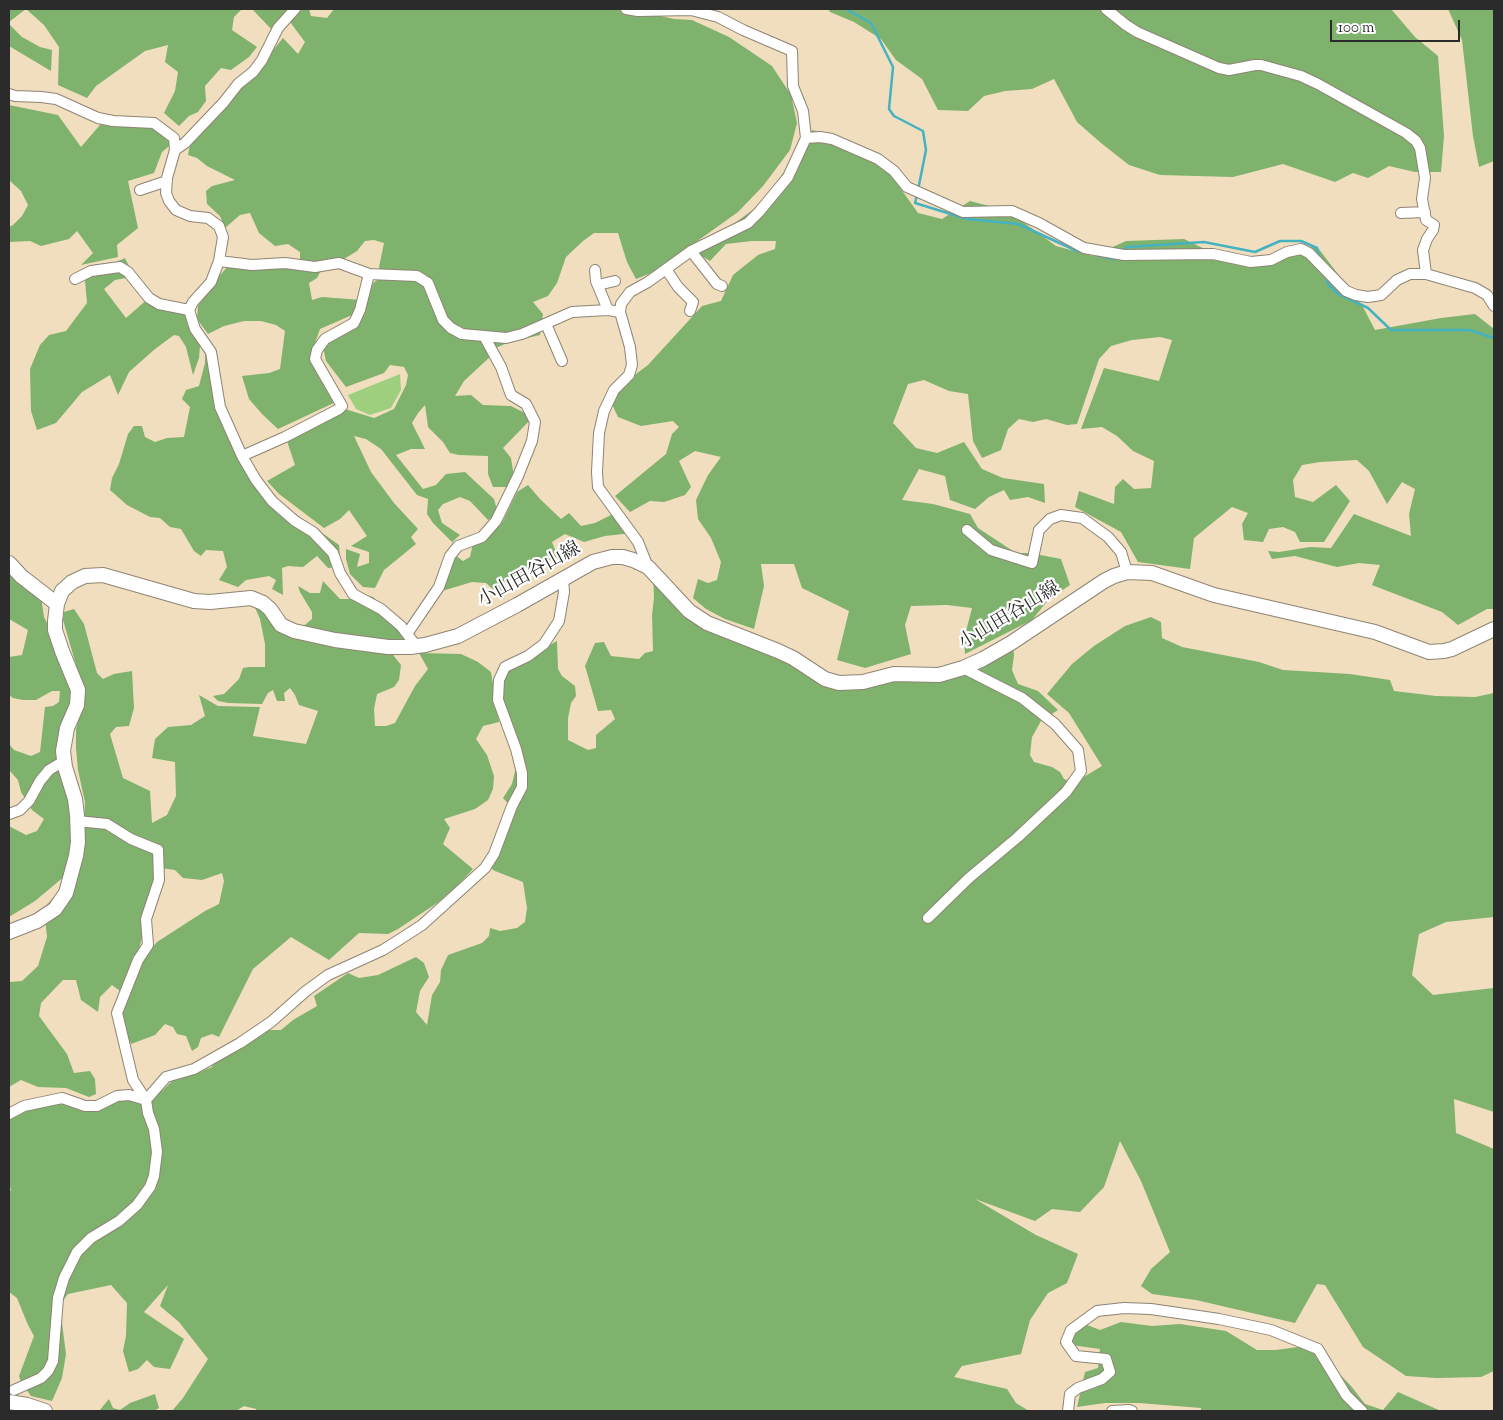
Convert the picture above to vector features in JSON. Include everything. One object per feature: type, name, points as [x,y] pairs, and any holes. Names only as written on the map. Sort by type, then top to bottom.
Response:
[{"type":"main road","name":"小山田谷山線","points":[[56,604],[62,591],[72,582],[85,576],[103,575],[194,601],[210,602],[250,598],[270,609],[281,625],[294,632],[388,647],[417,647],[458,636],[594,562],[612,557],[623,557],[648,567],[690,611],[707,623],[778,651],[832,682],[846,684],[863,682],[894,674],[940,675],[963,668],[1011,643],[1104,580],[1127,572],[1152,573],[1214,595],[1375,632],[1429,652],[1452,649],[1494,629]]},
{"type":"main road","points":[[9,562],[21,576],[56,604],[55,630],[78,690],[77,705],[64,737],[64,761],[75,799],[78,820],[76,856],[68,887],[61,901],[54,909],[37,921],[9,932]]},
{"type":"main road","points":[[11,1394],[44,1411]]},
{"type":"street","points":[[175,150],[185,143],[224,102],[238,84],[253,72],[262,60],[278,28],[295,9]]},
{"type":"street","points":[[626,9],[638,11],[690,10],[718,17],[792,51],[793,86],[803,111],[806,138],[788,176],[748,223],[691,252],[630,292],[621,304],[620,312],[630,347],[632,365],[629,374],[614,390],[604,411],[599,433],[598,487],[638,542],[648,567]]},
{"type":"street","points":[[1106,9],[1137,32],[1219,68],[1229,70],[1261,65],[1301,76],[1416,141],[1420,148],[1425,178],[1422,199],[1426,220],[1434,225],[1423,250],[1426,274]]},
{"type":"street","points":[[9,94],[56,99],[105,120],[154,124],[174,138],[175,150],[166,193],[169,202],[176,210],[190,216],[208,218],[219,226],[223,237],[219,261],[211,282],[193,302],[189,310],[195,329],[211,352],[220,407],[242,456],[256,480],[272,501],[295,521],[313,532],[333,553],[340,573],[353,594],[382,610],[401,626],[417,647]]},
{"type":"street","points":[[806,138],[820,137],[832,139],[878,158],[907,187],[963,212],[1012,211],[1040,223],[1084,248],[1124,255],[1213,254],[1251,262],[1272,260],[1287,252],[1301,249],[1309,253],[1346,291],[1368,297],[1381,295],[1397,280],[1410,274],[1426,274],[1475,288],[1486,295],[1494,306]]},
{"type":"street","points":[[140,190],[167,181]]},
{"type":"street","points":[[1401,213],[1425,212]]},
{"type":"street","points":[[691,252],[717,284],[722,286]]},
{"type":"street","points":[[219,261],[252,265],[284,263],[314,267],[339,263],[369,274],[417,276],[428,283],[443,320],[450,328],[462,334],[506,338],[522,334],[572,312],[608,310],[620,312]]},
{"type":"street","points":[[75,279],[91,271],[120,267],[128,272],[149,298],[158,304],[189,310]]},
{"type":"street","points":[[666,269],[678,287],[693,302],[690,311]]},
{"type":"street","points":[[595,270],[608,310]]},
{"type":"street","points":[[242,456],[285,437],[342,406],[315,359],[317,350],[325,339],[354,323],[360,310],[369,274]]},
{"type":"street","points":[[598,284],[615,281]]},
{"type":"street","points":[[546,324],[562,362]]},
{"type":"street","points":[[407,634],[439,587],[450,556],[458,546],[482,537],[496,521],[518,476],[532,441],[535,422],[526,404],[510,395],[501,367],[484,336]]},
{"type":"street","points":[[967,530],[992,550],[1032,563],[1039,530],[1050,519],[1061,515],[1082,518],[1108,537],[1121,552],[1127,572]]},
{"type":"street","points":[[146,1100],[166,1077],[194,1070],[240,1043],[271,1022],[306,991],[328,975],[383,950],[422,925],[485,868],[494,854],[512,806],[522,787],[522,773],[516,749],[498,700],[499,680],[505,667],[528,656],[544,644],[559,621],[564,592],[563,579]]},
{"type":"street","points":[[928,918],[969,878],[1018,837],[1066,792],[1081,771],[1078,750],[1055,724],[1022,698],[963,668]]},
{"type":"street","points":[[9,814],[20,810],[29,801],[49,770],[64,761]]},
{"type":"street","points":[[11,1394],[41,1378],[48,1371],[53,1361],[58,1298],[64,1278],[78,1252],[91,1238],[119,1220],[137,1205],[150,1187],[154,1176],[157,1152],[154,1128],[148,1113],[146,1100],[133,1080],[117,1013],[138,960],[148,945],[146,919],[159,880],[158,850],[131,839],[107,824],[78,820]]},
{"type":"street","points":[[9,1114],[24,1106],[62,1098],[85,1106],[98,1106],[117,1096],[129,1095],[146,1100]]},
{"type":"street","points":[[1068,1411],[1070,1394],[1078,1388],[1102,1379],[1110,1372],[1106,1359],[1076,1356],[1066,1342],[1071,1330],[1097,1311],[1124,1308],[1151,1309],[1219,1319],[1271,1330],[1318,1349],[1346,1395],[1362,1411]]},
{"type":"street","points":[[1112,1411],[1132,1411]]},
{"type":"green space","points":[[9,9],[26,9],[9,22]]},
{"type":"green space","points":[[26,9],[242,9],[234,17],[232,30],[257,47],[249,57],[231,70],[221,68],[205,86],[206,101],[198,112],[189,116],[179,126],[164,113],[175,91],[178,72],[165,62],[168,45],[145,51],[96,86],[87,98],[58,85],[59,47],[44,25]]},
{"type":"green space","points":[[252,9],[293,9],[276,34]]},
{"type":"green space","points":[[299,9],[309,9],[311,16],[327,18],[334,9],[629,9],[674,19],[692,20],[729,37],[772,66],[791,95],[797,123],[790,150],[763,186],[738,212],[654,272],[636,279],[627,262],[618,233],[594,233],[583,241],[566,257],[557,283],[548,296],[533,302],[543,314],[540,335],[510,342],[493,349],[492,355],[464,381],[455,396],[471,395],[483,405],[511,406],[533,417],[503,448],[511,458],[514,477],[510,487],[493,487],[488,474],[488,456],[450,453],[443,442],[428,427],[425,405],[418,413],[412,423],[425,449],[411,449],[396,455],[423,489],[436,485],[446,474],[465,472],[494,499],[498,514],[488,520],[470,501],[460,497],[443,504],[438,510],[442,523],[460,535],[452,542],[433,523],[427,514],[428,499],[417,495],[381,449],[366,439],[354,436],[371,472],[394,503],[418,529],[411,537],[416,544],[384,570],[375,588],[363,587],[350,574],[346,559],[346,549],[360,554],[357,567],[369,563],[369,552],[351,546],[367,536],[349,510],[340,519],[324,528],[279,494],[267,481],[295,465],[286,438],[345,409],[374,418],[394,409],[406,385],[408,375],[404,367],[390,365],[384,373],[346,387],[326,361],[323,347],[366,306],[373,283],[383,276],[379,267],[384,243],[374,240],[365,241],[357,251],[344,259],[326,261],[317,278],[309,283],[312,300],[322,297],[362,300],[352,315],[320,329],[310,357],[338,401],[278,429],[249,399],[242,376],[269,373],[280,369],[285,331],[276,325],[261,321],[244,321],[224,326],[208,334],[197,319],[198,306],[227,267],[286,258],[300,260],[300,252],[288,244],[275,246],[259,233],[250,213],[240,215],[225,228],[220,216],[207,204],[206,191],[212,186],[235,180],[207,166],[197,158],[188,155],[192,134],[270,54],[283,38],[298,54],[305,42],[290,22]]},
{"type":"green space","points":[[828,9],[1391,9],[1415,37],[1438,56],[1444,136],[1441,172],[1415,172],[1389,166],[1368,178],[1353,173],[1335,182],[1283,164],[1233,177],[1160,175],[1129,165],[1077,122],[1054,79],[1032,89],[1005,91],[984,96],[968,111],[938,110],[922,79],[896,60],[881,39],[854,22],[830,12]]},
{"type":"green space","points":[[1448,9],[1494,9],[1494,161],[1479,167],[1473,136],[1462,40]]},
{"type":"green space","points":[[9,24],[22,37],[40,47],[52,50],[51,71],[9,46]]},
{"type":"green space","points":[[9,105],[58,115],[81,147],[105,119],[158,122],[173,143],[162,152],[154,173],[128,181],[138,228],[117,245],[118,257],[81,265],[93,253],[77,231],[69,239],[41,246],[30,241],[9,242],[9,227],[22,216],[28,205],[21,191],[9,180]]},
{"type":"green space","points":[[813,130],[841,141],[857,154],[889,172],[918,213],[942,219],[970,201],[1008,211],[1056,246],[1093,256],[1126,241],[1184,239],[1213,253],[1259,260],[1304,246],[1318,248],[1363,307],[1375,330],[1475,314],[1494,329],[1494,609],[1487,609],[1458,625],[1442,612],[1372,585],[1380,565],[1359,563],[1337,567],[1295,556],[1272,559],[1268,551],[1279,552],[1310,547],[1331,548],[1354,514],[1411,536],[1409,514],[1415,489],[1402,482],[1387,504],[1369,471],[1357,460],[1302,465],[1293,480],[1295,497],[1313,502],[1336,485],[1350,501],[1324,542],[1300,542],[1295,532],[1283,527],[1269,529],[1263,542],[1244,540],[1242,524],[1248,513],[1232,507],[1194,538],[1190,569],[1138,562],[1121,532],[1075,507],[1079,491],[1114,504],[1115,487],[1123,479],[1134,489],[1151,488],[1154,461],[1133,451],[1117,436],[1102,427],[1081,429],[1104,368],[1159,381],[1172,340],[1160,337],[1132,340],[1111,346],[1099,359],[1077,424],[1067,425],[1046,419],[1033,422],[1019,419],[1008,429],[1001,450],[982,458],[973,441],[968,394],[949,391],[924,380],[908,384],[893,423],[916,448],[937,453],[964,442],[982,469],[1003,478],[1044,484],[1045,503],[1028,497],[1010,500],[1004,490],[989,497],[975,509],[950,500],[945,476],[919,469],[902,500],[933,504],[970,514],[978,528],[1016,553],[1030,553],[1061,559],[1070,585],[1049,599],[1032,620],[965,654],[964,639],[972,608],[947,605],[911,606],[905,625],[911,654],[865,668],[837,660],[849,611],[802,588],[794,564],[761,564],[764,586],[754,629],[725,619],[706,609],[693,598],[698,579],[708,583],[717,580],[721,562],[711,538],[698,519],[696,500],[708,475],[721,457],[695,451],[679,461],[691,487],[685,495],[664,502],[650,501],[630,512],[615,496],[666,454],[672,434],[679,427],[673,421],[641,426],[618,417],[611,402],[632,377],[648,365],[702,306],[721,301],[733,275],[758,255],[775,249],[776,241],[726,244],[710,261],[695,252],[754,209],[771,190],[796,155],[808,133]]},
{"type":"green space","points":[[125,258],[132,272],[126,278],[115,280],[104,289],[126,318],[150,297],[185,313],[187,324],[200,346],[199,358],[193,375],[186,347],[179,336],[174,335],[129,372],[118,395],[110,375],[82,392],[56,423],[37,430],[31,411],[30,369],[40,345],[49,335],[66,331],[87,303],[85,280],[77,274],[93,265],[116,262]]},
{"type":"green space","points":[[205,352],[213,371],[216,406],[230,443],[255,485],[339,545],[343,567],[328,568],[317,556],[303,567],[288,566],[282,568],[283,595],[272,589],[276,580],[269,576],[246,580],[238,587],[219,580],[227,567],[223,551],[206,550],[201,556],[194,551],[181,529],[170,527],[160,518],[150,517],[127,505],[110,490],[112,478],[119,464],[128,434],[134,426],[142,426],[145,437],[155,442],[167,438],[184,437],[190,407],[182,399],[186,390],[199,386],[205,363]]},
{"type":"green space","points":[[400,374],[401,390],[391,408],[370,415],[356,409],[348,395]]},
{"type":"green space","points":[[528,485],[561,519],[569,513],[581,526],[595,523],[613,514],[616,521],[632,533],[605,536],[584,542],[565,534],[552,542],[558,557],[502,583],[504,599],[486,583],[472,582],[442,591],[455,555],[463,561],[470,557],[473,543],[485,539],[503,521],[517,492]]},
{"type":"green space","points":[[9,572],[41,597],[44,617],[50,629],[73,698],[59,733],[59,754],[69,797],[72,822],[71,850],[66,875],[35,901],[9,917],[9,826],[26,835],[37,831],[44,819],[32,810],[21,792],[18,780],[9,770],[9,744],[14,750],[31,756],[40,752],[45,707],[53,706],[59,702],[60,691],[52,691],[36,700],[23,700],[9,695],[9,657],[22,655],[28,630],[9,619]]},
{"type":"green space","points":[[653,575],[691,607],[826,683],[905,667],[948,669],[1013,646],[1012,670],[1018,684],[1038,691],[1058,710],[1041,721],[1032,737],[1030,755],[1034,762],[1052,767],[1060,772],[1064,779],[1074,783],[1102,766],[1069,713],[1047,694],[1072,664],[1094,646],[1125,626],[1151,617],[1161,622],[1162,638],[1182,647],[1259,662],[1283,670],[1350,674],[1390,680],[1394,691],[1436,696],[1475,697],[1494,693],[1494,917],[1446,922],[1419,934],[1412,975],[1433,995],[1494,988],[1494,1112],[1454,1099],[1456,1133],[1494,1149],[1494,1371],[1481,1377],[1436,1378],[1406,1376],[1363,1347],[1325,1285],[1317,1284],[1295,1323],[1196,1300],[1152,1294],[1141,1286],[1151,1269],[1170,1252],[1141,1181],[1120,1141],[1104,1187],[1080,1212],[1052,1209],[1035,1221],[975,1199],[1036,1235],[1078,1254],[1067,1283],[1048,1293],[1030,1320],[1021,1354],[962,1366],[954,1377],[1007,1389],[1016,1403],[1029,1411],[256,1411],[256,1409],[244,1406],[236,1411],[172,1411],[183,1398],[208,1359],[179,1322],[160,1306],[168,1285],[144,1312],[184,1339],[170,1369],[154,1367],[147,1360],[138,1369],[129,1372],[123,1351],[126,1336],[127,1303],[111,1285],[68,1294],[62,1302],[62,1323],[66,1354],[62,1378],[52,1401],[31,1396],[19,1376],[34,1336],[17,1298],[9,1292],[9,1192],[11,1190],[9,1185],[9,1113],[38,1099],[92,1105],[128,1091],[162,1091],[178,1075],[198,1073],[212,1067],[220,1048],[251,1030],[281,1030],[293,1020],[317,1006],[314,996],[348,973],[359,978],[378,975],[416,957],[424,963],[429,977],[420,991],[416,1012],[427,1025],[432,995],[440,982],[441,970],[448,955],[482,943],[489,936],[490,928],[500,931],[517,928],[525,922],[527,908],[523,882],[495,871],[482,862],[507,832],[515,811],[503,798],[512,784],[516,767],[502,697],[503,679],[509,667],[557,641],[558,669],[562,676],[575,686],[576,696],[571,703],[568,718],[568,740],[588,750],[596,748],[596,735],[615,719],[611,710],[598,711],[585,666],[595,643],[604,642],[611,656],[639,659],[645,653],[653,651]]},
{"type":"green space","points":[[323,581],[340,599],[353,599],[366,595],[373,597],[415,638],[390,651],[401,665],[399,680],[394,687],[377,694],[374,709],[375,726],[386,726],[395,723],[415,686],[428,669],[419,653],[461,654],[478,662],[491,672],[499,722],[483,726],[476,739],[487,755],[494,776],[493,789],[488,800],[475,809],[444,819],[450,828],[443,844],[473,869],[437,903],[398,929],[388,934],[359,933],[329,960],[291,937],[253,969],[219,1037],[212,1034],[201,1038],[198,1047],[192,1051],[186,1036],[177,1034],[173,1027],[165,1024],[155,1035],[131,1044],[122,1023],[120,1004],[142,959],[157,942],[219,904],[224,881],[222,873],[202,880],[183,878],[175,870],[160,868],[136,961],[120,991],[112,985],[100,997],[98,1012],[81,1000],[76,980],[63,980],[41,1003],[39,1016],[67,1054],[74,1073],[90,1071],[95,1079],[96,1094],[89,1097],[66,1088],[38,1087],[21,1080],[9,1087],[9,982],[22,981],[38,966],[47,937],[44,908],[59,891],[83,841],[85,802],[78,770],[76,748],[81,682],[63,620],[64,612],[74,609],[84,624],[97,673],[103,679],[114,674],[132,671],[134,708],[129,726],[116,727],[110,734],[123,778],[150,791],[152,823],[167,815],[176,796],[175,762],[152,758],[155,739],[168,727],[191,725],[205,716],[199,695],[218,706],[260,707],[253,736],[306,744],[318,711],[299,705],[290,688],[284,693],[285,701],[277,701],[273,690],[268,693],[262,704],[228,703],[218,701],[213,696],[224,694],[239,679],[243,668],[265,667],[265,644],[260,619],[253,603],[294,634],[312,619],[312,612],[298,586],[310,593],[320,593]]},
{"type":"green space","points":[[1077,1321],[1100,1330],[1121,1322],[1152,1326],[1180,1324],[1226,1331],[1257,1350],[1298,1347],[1323,1357],[1351,1386],[1365,1404],[1383,1410],[1398,1392],[1441,1411],[1201,1411],[1201,1408],[1139,1403],[1105,1403],[1077,1407],[1085,1372],[1098,1368],[1100,1349],[1071,1345]]},
{"type":"green space","points":[[155,1394],[159,1408],[154,1411],[99,1411],[109,1399],[113,1408],[120,1410],[130,1403]]},
{"type":"waterway","points":[[846,9],[871,23],[893,67],[889,109],[894,116],[923,131],[926,150],[918,190]]},
{"type":"waterway","points":[[917,195],[915,203],[967,219],[1018,224],[1083,252]]},
{"type":"waterway","points":[[1123,251],[1127,247],[1204,242],[1255,252],[1280,241],[1301,241],[1317,248],[1320,259]]},
{"type":"waterway","points":[[1096,255],[1113,259],[1115,257]]},
{"type":"waterway","points":[[1326,277],[1328,284],[1337,293],[1368,308],[1391,330],[1469,330],[1494,338]]}]
